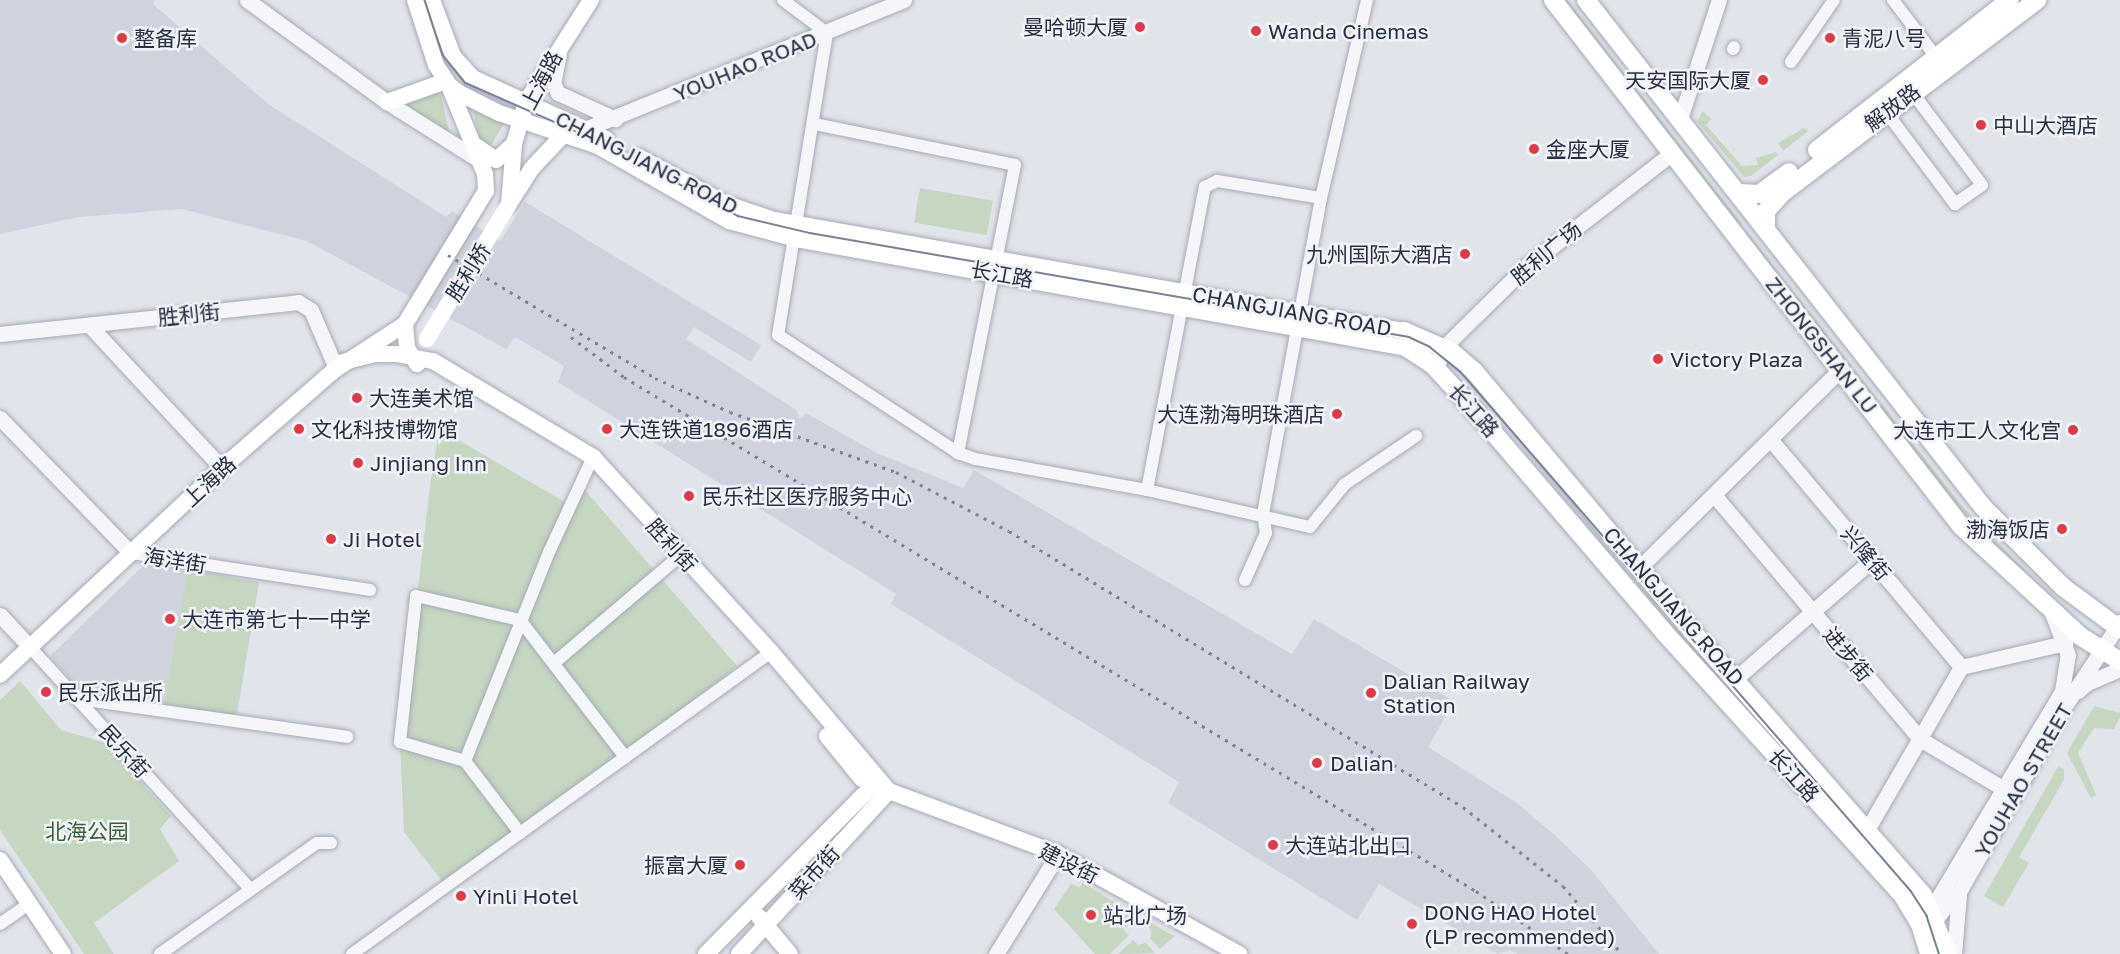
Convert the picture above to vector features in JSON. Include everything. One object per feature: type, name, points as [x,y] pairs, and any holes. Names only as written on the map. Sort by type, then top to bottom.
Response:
[{"type":"main road","points":[[415,0],[479,160]]},
{"type":"main road","name":"CHANGJIANG ROAD","points":[[432,0],[446,40],[464,70],[490,89],[526,102],[585,129],[724,203],[797,232]]},
{"type":"main road","name":"上海路","points":[[509,204],[514,144],[526,102],[564,38],[591,0]]},
{"type":"main road","name":"ZHONGSHAN LU","points":[[1553,0],[1961,526],[2048,605],[2100,649],[2120,662]]},
{"type":"main road","name":"ZHONGSHAN LU","points":[[1586,0],[1766,226],[1983,507],[2062,587],[2118,626]]},
{"type":"main road","points":[[1739,193],[1749,196],[1770,187],[1882,106],[1936,57],[2010,0]]},
{"type":"main road","name":"解放路","points":[[1766,226],[1770,205],[1882,106],[1912,92],[2037,0]]},
{"type":"main road","points":[[387,102],[447,83]]},
{"type":"main road","name":"CHANGJIANG ROAD","points":[[447,83],[471,101],[598,146],[729,220],[1300,321]]},
{"type":"main road","points":[[564,134],[585,129]]},
{"type":"main road","points":[[467,131],[489,158],[503,157],[514,144]]},
{"type":"main road","name":"胜利桥","points":[[433,361],[424,349],[427,339],[532,168],[564,134]]},
{"type":"main road","name":"胜利桥","points":[[405,324],[486,191],[479,160]]},
{"type":"main road","name":"长江路","points":[[1300,321],[1405,339],[1436,368],[1678,649],[1903,896],[1928,929]]},
{"type":"main road","points":[[340,365],[374,354],[408,357],[405,324]]},
{"type":"main road","name":"上海路","points":[[0,675],[222,468],[340,365],[405,324]]},
{"type":"main road","name":"CHANGJIANG ROAD","points":[[1405,339],[1444,347],[1474,371],[1639,568],[1868,828],[1923,895],[1928,929],[1948,954]]},
{"type":"main road","name":"胜利街","points":[[408,357],[433,361],[591,462],[767,655],[879,786]]},
{"type":"main road","name":"胜利街","points":[[408,357],[591,462]]},
{"type":"main road","points":[[706,954],[771,887],[879,786]]},
{"type":"main road","name":"建设街","points":[[879,786],[1058,854],[1239,954]]},
{"type":"main road","name":"菜市街","points":[[739,954],[764,927],[879,786]]},
{"type":"main road","points":[[0,860],[27,905],[63,954]]},
{"type":"main road","points":[[771,887],[758,914],[764,927],[790,954]]},
{"type":"street","points":[[247,0],[387,102],[479,160]]},
{"type":"street","points":[[783,0],[827,33],[815,124],[778,335],[958,453],[975,459],[1147,490],[1263,514],[1310,527],[1345,484],[1416,436]]},
{"type":"street","name":"YOUHAO ROAD","points":[[585,129],[615,119],[904,0]]},
{"type":"street","points":[[1245,580],[1262,547],[1266,532],[1263,514],[1321,198],[1367,0]]},
{"type":"street","points":[[1680,119],[1719,0]]},
{"type":"street","points":[[1791,62],[1834,0]]},
{"type":"street","points":[[1893,0],[1936,57]]},
{"type":"street","points":[[564,38],[554,83],[558,93],[615,119]]},
{"type":"street","points":[[1882,106],[1955,204],[1982,185],[1912,92]]},
{"type":"street","points":[[815,124],[1015,165],[958,453]]},
{"type":"street","name":"胜利广场","points":[[1436,368],[1444,347],[1523,269],[1672,153]]},
{"type":"street","points":[[1147,490],[1185,299],[1203,194],[1209,182],[1321,198]]},
{"type":"street","name":"胜利街","points":[[0,334],[298,302],[311,310],[340,365]]},
{"type":"street","points":[[89,325],[222,468]]},
{"type":"street","points":[[1639,568],[1841,369]]},
{"type":"street","name":"海洋街","points":[[0,418],[131,553],[370,590]]},
{"type":"street","name":"兴隆街","points":[[1770,439],[1961,667]]},
{"type":"street","points":[[465,761],[520,620],[591,462]]},
{"type":"street","name":"进步街","points":[[1714,495],[1920,739],[2004,789]]},
{"type":"street","points":[[554,663],[678,558]]},
{"type":"street","points":[[1736,679],[1872,560]]},
{"type":"street","points":[[520,833],[465,761],[400,742],[416,596],[520,620],[625,757]]},
{"type":"street","name":"YOUHAO STREET","points":[[1928,929],[2004,789],[2062,691],[2068,668],[2065,642],[2048,605]]},
{"type":"street","name":"民乐街","points":[[0,615],[249,888]]},
{"type":"street","name":"YOUHAO STREET","points":[[1928,929],[1960,890],[2068,701],[2100,649],[2118,626]]},
{"type":"street","points":[[1868,828],[1961,667],[2065,642]]},
{"type":"street","points":[[352,954],[767,655]]},
{"type":"street","points":[[2068,701],[2087,682],[2120,669]]},
{"type":"street","points":[[78,699],[347,737]]},
{"type":"street","points":[[160,954],[249,888],[317,843],[331,843]]},
{"type":"street","points":[[996,954],[1058,854]]},
{"type":"street","points":[[1954,954],[1955,911],[1960,890]]},
{"type":"street","points":[[0,924],[27,905]]},
{"type":"shaded area","points":[[0,0],[155,0],[153,4],[268,104],[446,217],[452,211],[500,241],[525,202],[761,345],[751,362],[694,327],[686,339],[796,410],[800,419],[806,413],[877,453],[963,488],[974,470],[1292,654],[1314,619],[1454,701],[1428,747],[1517,803],[1558,838],[1592,871],[1659,954],[1518,954],[1510,950],[1498,954],[1379,884],[1357,920],[1168,803],[1179,782],[891,604],[896,594],[558,382],[564,366],[515,337],[506,349],[307,241],[182,209],[79,217],[0,234]]},
{"type":"shaded area","name":"大连市第七十一中学","points":[[148,561],[259,582],[237,716],[83,693],[50,656]]},
{"type":"green space","points":[[1564,0],[1567,0],[1742,224],[1739,226]]},
{"type":"green space","points":[[434,91],[441,95],[450,135],[402,103]]},
{"type":"green space","points":[[473,111],[506,120],[490,147],[481,144]]},
{"type":"green space","points":[[1703,111],[1711,119],[1706,125],[1742,166],[1758,165],[1756,158],[1776,152],[1778,155],[1751,176],[1744,177],[1697,121]]},
{"type":"green space","points":[[1804,128],[1808,131],[1783,151],[1778,143]]},
{"type":"green space","points":[[920,188],[993,201],[987,235],[914,222]]},
{"type":"green space","points":[[1746,231],[1961,505],[2084,631],[1958,507],[1743,234]]},
{"type":"green space","points":[[448,434],[570,505],[584,489],[737,666],[625,757],[446,886],[404,832],[400,742],[430,486],[438,437]]},
{"type":"green space","points":[[188,570],[259,583],[235,716],[164,704]]},
{"type":"green space","name":"北海公园","points":[[20,681],[61,730],[106,743],[171,816],[160,829],[179,861],[94,923],[114,954],[84,954],[0,830],[0,700]]},
{"type":"green space","points":[[2094,706],[2120,713],[2120,717],[2114,729],[2094,728],[2078,753],[2096,795],[2091,798],[2067,753]]},
{"type":"green space","points":[[2058,767],[2064,769],[2064,780],[2019,857],[2029,863],[2003,907],[1984,896]]},
{"type":"green space","points":[[1083,883],[1137,916],[1123,929],[1129,935],[1110,954],[1095,954],[1054,909],[1071,884],[1080,887]]},
{"type":"green space","points":[[1141,917],[1175,936],[1160,949],[1150,938],[1152,932]]},
{"type":"green space","points":[[1133,940],[1138,945],[1146,943],[1155,953],[1118,954]]},
{"type":"tram line","points":[[425,0],[443,55],[466,83],[611,147],[738,216],[810,233],[1409,337],[1430,347],[1460,371],[1911,891],[1927,916],[1939,954]]},
{"type":"railway","points":[[448,255],[655,378],[730,412],[896,472],[1009,531],[1463,807],[1563,886],[1622,954]]},
{"type":"railway","points":[[571,337],[624,377],[1476,891],[1568,954]]},
{"type":"place","name":"曼哈顿大厦","points":[[1140,27]]},
{"type":"place","name":"Wanda Cinemas","points":[[1256,31]]},
{"type":"place","name":"整备库","points":[[122,38]]},
{"type":"place","name":"青泥八号","points":[[1830,38]]},
{"type":"place","name":"天安国际大厦","points":[[1763,80]]},
{"type":"place","name":"中山大酒店","points":[[1981,125]]},
{"type":"place","name":"金座大厦","points":[[1534,149]]},
{"type":"place","name":"九州国际大酒店","points":[[1465,254]]},
{"type":"place","name":"Victory Plaza","points":[[1658,359]]},
{"type":"place","name":"大连美术馆","points":[[357,398]]},
{"type":"place","name":"大连渤海明珠酒店","points":[[1337,414]]},
{"type":"place","name":"文化科技博物馆","points":[[299,429]]},
{"type":"place","name":"大连铁道1896酒店","points":[[607,429]]},
{"type":"place","name":"大连市工人文化宫","points":[[2073,430]]},
{"type":"place","name":"Jinjiang Inn","points":[[358,463]]},
{"type":"place","name":"民乐社区医疗服务中心","points":[[689,496]]},
{"type":"place","name":"渤海饭店","points":[[2062,529]]},
{"type":"place","name":"Ji Hotel","points":[[331,539]]},
{"type":"place","name":"大连市第七十一中学","points":[[170,619]]},
{"type":"place","name":"民乐派出所","points":[[46,692]]},
{"type":"place","name":"Dalian Railway Station","points":[[1371,693]]},
{"type":"place","name":"Dalian","points":[[1317,763]]},
{"type":"place","name":"大连站北出口","points":[[1273,845]]},
{"type":"place","name":"振富大厦","points":[[740,865]]},
{"type":"place","name":"Yinli Hotel","points":[[461,896]]},
{"type":"place","name":"站北广场","points":[[1091,915]]},
{"type":"place","name":"DONG HAO Hotel (LP recommended)","points":[[1412,924]]}]
